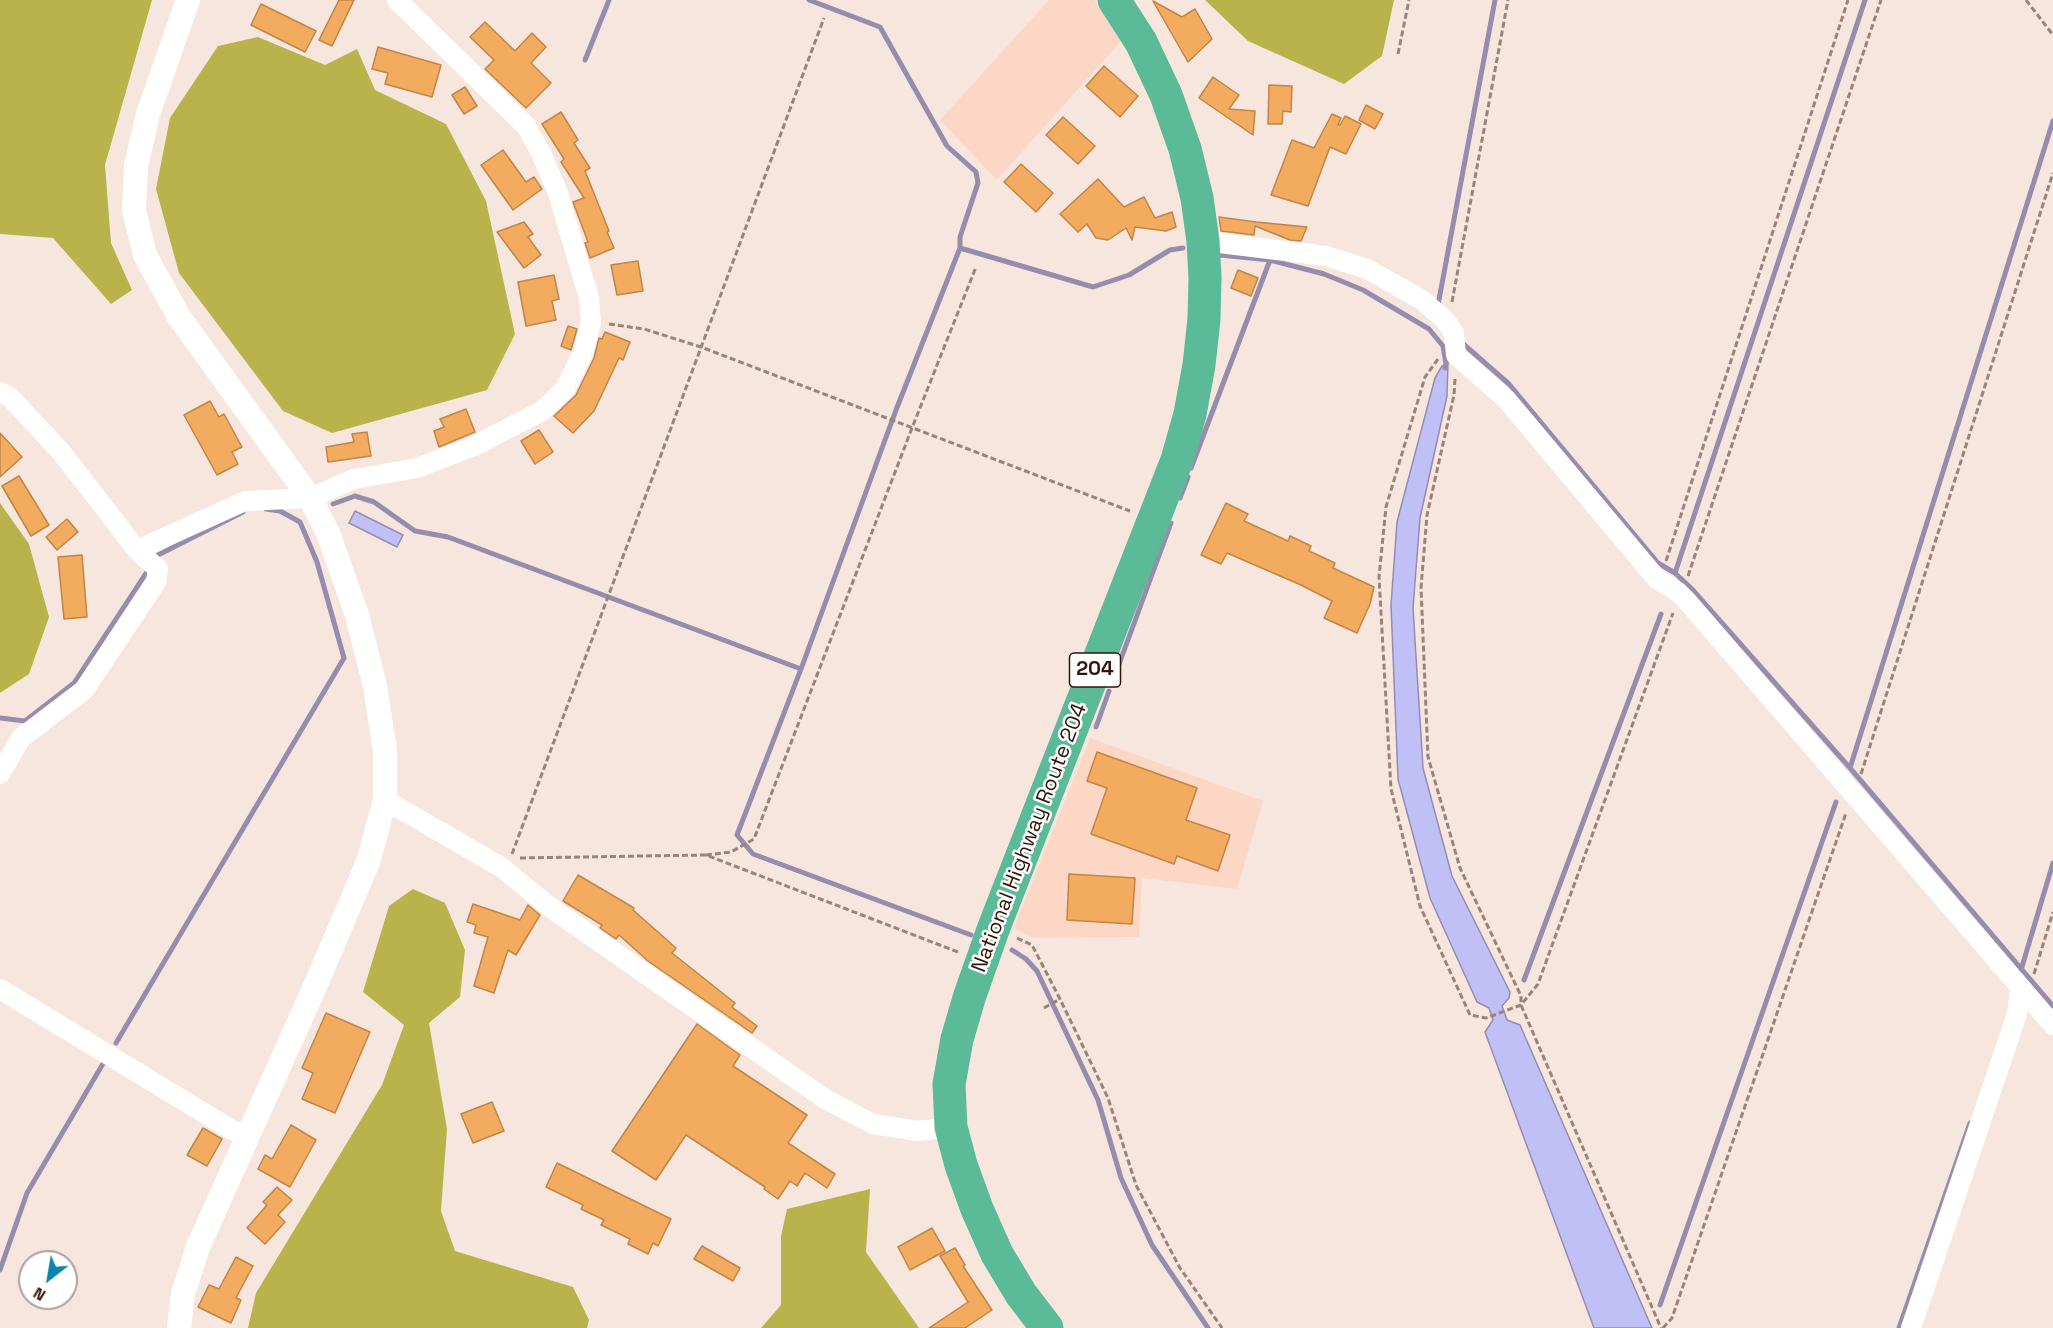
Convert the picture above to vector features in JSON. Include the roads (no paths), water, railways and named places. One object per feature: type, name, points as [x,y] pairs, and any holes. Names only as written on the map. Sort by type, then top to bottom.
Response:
[{"type":"highway","name":"National Highway Route 204","points":[[1047,1328],[1021,1294],[997,1254],[977,1209],[961,1165],[951,1127],[950,1084],[957,1039],[994,927],[1177,460],[1190,414],[1199,365],[1204,319],[1203,241],[1197,198],[1185,149],[1166,94],[1141,42],[1114,0]]},
{"type":"street","points":[[179,1328],[183,1294],[198,1247],[317,982],[368,862],[385,800],[385,751],[375,686],[357,615],[328,533],[310,498],[179,317],[145,255],[134,210],[136,166],[148,114],[188,0]]},
{"type":"street","points":[[147,560],[245,501],[310,498],[354,479],[417,468],[474,446],[542,411],[565,389],[583,353],[591,322],[589,298],[558,193],[542,153],[526,126],[397,0]]},
{"type":"street","points":[[1203,241],[1326,256],[1367,269],[1422,300],[1449,343],[1506,399],[1657,579],[1678,592],[2053,1025]]},
{"type":"street","points":[[0,392],[10,397],[62,453],[147,560],[156,582],[84,690],[21,738],[0,774]]},
{"type":"street","points":[[385,800],[501,867],[551,908],[825,1099],[873,1124],[918,1131],[951,1127]]},
{"type":"street","points":[[1911,1328],[2017,1014],[2020,988]]},
{"type":"street","points":[[0,989],[232,1130],[248,1136]]},
{"type":"water","points":[[1448,362],[1447,396],[1420,518],[1413,608],[1423,768],[1452,876],[1510,992],[1509,998],[1502,1006],[1507,1020],[1520,1025],[1652,1328],[1594,1328],[1485,1032],[1493,1020],[1489,1008],[1477,1002],[1430,898],[1398,779],[1391,605],[1397,522],[1435,378],[1442,366]]},
{"type":"water","points":[[355,511],[403,535],[397,547],[349,523]]},
{"type":"waterway","points":[[585,60],[609,0]]},
{"type":"waterway","points":[[809,0],[880,27],[947,146],[976,172],[978,183],[960,237],[960,248],[896,410],[737,835],[753,854],[971,935]]},
{"type":"waterway","points":[[1438,305],[1495,0]]},
{"type":"waterway","points":[[1675,573],[1865,0]]},
{"type":"waterway","points":[[1850,768],[2053,121]]},
{"type":"waterway","points":[[960,248],[1093,287],[1129,275],[1170,250],[1183,248]]},
{"type":"waterway","points":[[1220,255],[1270,260],[1324,274],[1363,290],[1429,329],[1443,346],[1445,368]]},
{"type":"waterway","points":[[1191,468],[1270,260]]},
{"type":"waterway","points":[[1461,342],[1509,384],[1658,563],[1675,573],[1691,588],[1850,768],[2053,1006]]},
{"type":"waterway","points":[[1180,498],[1188,477]]},
{"type":"waterway","points":[[333,504],[355,496],[374,502],[415,531],[448,537],[801,669]]},
{"type":"waterway","points":[[116,1043],[344,658],[317,562],[300,522],[280,511],[266,509]]},
{"type":"waterway","points":[[0,718],[25,721],[74,683],[158,555],[243,512]]},
{"type":"waterway","points":[[1115,675],[1171,523]]},
{"type":"waterway","points":[[1524,980],[1661,614]]},
{"type":"waterway","points":[[1096,727],[1109,691]]},
{"type":"waterway","points":[[1660,1305],[1836,802]]},
{"type":"waterway","points":[[2021,970],[2053,863]]},
{"type":"waterway","points":[[1012,950],[1026,959],[1037,971],[1098,1100],[1121,1178],[1152,1245],[1208,1328]]},
{"type":"waterway","points":[[0,1270],[27,1193],[104,1062]]},
{"type":"waterway","points":[[1899,1328],[1970,1123]]}]
